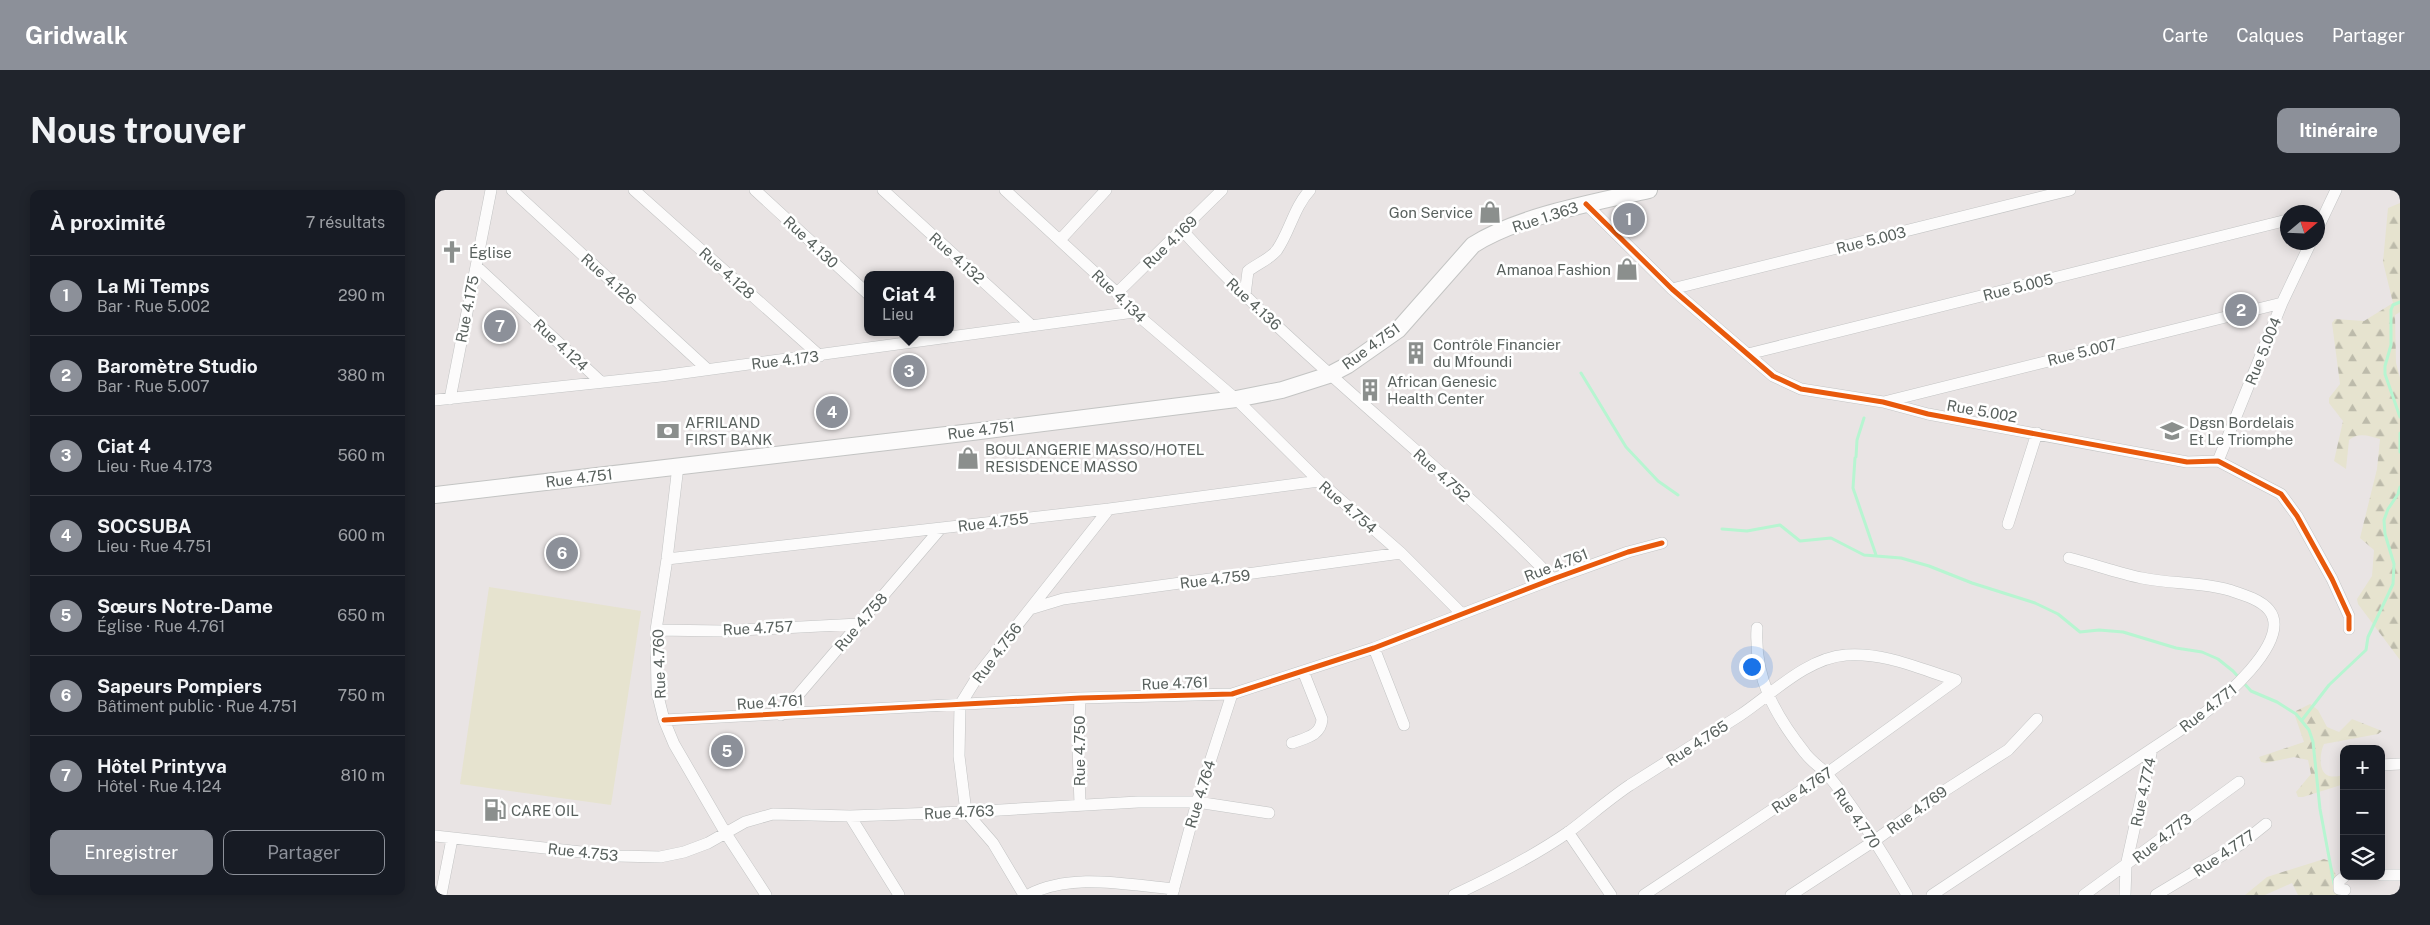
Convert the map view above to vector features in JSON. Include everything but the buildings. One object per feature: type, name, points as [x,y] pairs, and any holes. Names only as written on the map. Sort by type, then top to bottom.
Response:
[{"type":"main road","name":"Rue 1.363","points":[[1473,245],[1499,232],[1586,204],[1637,191]]},
{"type":"main road","name":"Rue 4.751","points":[[435,495],[1236,399],[1282,390],[1329,375],[1348,365],[1399,330],[1473,245]]},
{"type":"street","name":"Rue 4.175","points":[[449,399],[491,190]]},
{"type":"street","name":"Rue 4.126","points":[[512,190],[707,368]]},
{"type":"street","name":"Rue 4.128","points":[[634,190],[820,356]]},
{"type":"street","name":"Rue 4.130","points":[[755,190],[864,290]]},
{"type":"street","name":"Rue 4.132","points":[[883,190],[1032,326]]},
{"type":"street","name":"Rue 4.134","points":[[1005,190],[1117,293],[1134,312],[1236,399]]},
{"type":"street","points":[[1059,240],[1106,190]]},
{"type":"street","name":"Rue 4.169","points":[[1117,293],[1222,190]]},
{"type":"street","points":[[1245,295],[1248,272],[1275,251],[1287,232],[1301,199],[1310,190]]},
{"type":"street","name":"Rue 5.003","points":[[1672,289],[2070,190]]},
{"type":"street","points":[[2325,206],[2336,190]]},
{"type":"street","name":"Rue 5.002","points":[[1586,204],[1672,289],[1773,376],[1801,389],[1883,402],[1929,414],[2187,462],[2219,461],[2281,494],[2297,516],[2332,579],[2349,616],[2349,629]]},
{"type":"street","name":"Rue 5.005","points":[[1748,354],[2280,222]]},
{"type":"street","name":"Rue 4.136","points":[[1182,230],[1223,275],[1329,375]]},
{"type":"street","name":"Rue 5.004","points":[[2219,461],[2282,303],[2307,250]]},
{"type":"street","name":"Rue 4.124","points":[[476,266],[601,382]]},
{"type":"street","name":"Rue 5.007","points":[[1883,402],[2282,303]]},
{"type":"street","name":"Rue 4.173","points":[[435,400],[820,356],[1134,312]]},
{"type":"street","points":[[913,336],[919,341]]},
{"type":"street","name":"Rue 4.752","points":[[1329,375],[1440,472],[1553,578]]},
{"type":"street","name":"Rue 4.754","points":[[1236,399],[1319,481],[1401,553],[1461,613]]},
{"type":"street","points":[[2008,524],[2037,434]]},
{"type":"street","name":"Rue 4.760","points":[[678,466],[656,630],[657,692],[664,720],[674,744],[725,832],[766,895]]},
{"type":"street","name":"Rue 4.755","points":[[667,559],[1109,509],[1319,481]]},
{"type":"street","name":"Rue 4.756","points":[[960,705],[981,671],[1109,509]]},
{"type":"street","name":"Rue 4.758","points":[[781,715],[941,528]]},
{"type":"street","name":"Rue 4.761","points":[[664,720],[781,715],[861,708],[960,705],[1080,698],[1231,694],[1374,648],[1553,578],[1628,552],[1662,543]]},
{"type":"street","name":"Rue 4.759","points":[[1031,609],[1063,599],[1401,553]]},
{"type":"street","name":"Rue 4.771","points":[[1932,895],[2197,719],[2238,686],[2270,640],[2274,628],[2273,617],[2264,605],[2227,590],[2143,578],[2069,558]]},
{"type":"street","name":"Rue 4.757","points":[[656,630],[722,631],[859,624]]},
{"type":"street","name":"Rue 4.770","points":[[1757,628],[1757,660],[1768,697],[1805,754],[1826,774],[1874,841],[1907,895]]},
{"type":"street","points":[[1374,648],[1404,725]]},
{"type":"street","name":"Rue 4.765","points":[[1454,895],[1526,857],[1568,832],[1629,786],[1768,697],[1777,688],[1826,659],[1845,655],[1871,655],[1903,662],[1956,680]]},
{"type":"street","points":[[1292,743],[1318,732],[1322,727],[1322,719],[1303,670]]},
{"type":"street","name":"Rue 4.767","points":[[1644,895],[1826,774],[1956,680]]},
{"type":"street","name":"Rue 4.764","points":[[1173,892],[1197,802],[1231,694]]},
{"type":"street","name":"Rue 4.750","points":[[1080,698],[1078,748],[1080,804]]},
{"type":"street","points":[[960,705],[959,756],[965,812],[993,843],[1024,895]]},
{"type":"street","name":"Rue 4.769","points":[[1791,895],[2008,750],[2037,719]]},
{"type":"street","name":"Rue 4.774","points":[[2125,895],[2126,866],[2152,749]]},
{"type":"street","points":[[2385,765],[2400,764]]},
{"type":"street","name":"Rue 4.773","points":[[2084,895],[2126,866],[2196,811],[2239,782]]},
{"type":"street","name":"Rue 4.763","points":[[725,832],[745,822],[773,814],[850,816],[965,812],[1080,804],[1197,802],[1269,813]]},
{"type":"street","points":[[850,816],[899,895]]},
{"type":"street","name":"Rue 4.777","points":[[2156,895],[2234,849],[2265,824]]},
{"type":"street","name":"Rue 4.753","points":[[435,836],[618,856],[660,857],[684,852],[708,843],[725,832]]},
{"type":"street","points":[[1568,832],[1611,895]]},
{"type":"street","points":[[441,895],[452,839]]},
{"type":"street","points":[[2385,875],[2400,875]]},
{"type":"street","points":[[2340,880],[2339,889],[2345,890]]},
{"type":"street","points":[[1028,895],[1044,887],[1067,883],[1103,882],[1173,892]]},
{"type":"green space","points":[[2400,203],[2400,312],[2395,315],[2396,363],[2400,378],[2400,660],[2358,604],[2357,599],[2372,576],[2374,550],[2360,538],[2377,469],[2380,439],[2364,435],[2357,436],[2349,440],[2346,469],[2334,461],[2343,421],[2329,403],[2329,398],[2340,384],[2332,323],[2335,319],[2364,321],[2393,303],[2383,262],[2388,208]]},
{"type":"green space","points":[[489,587],[641,611],[611,805],[460,784]]},
{"type":"green space","points":[[2310,704],[2318,710],[2327,727],[2339,732],[2352,719],[2382,731],[2378,734],[2324,744],[2321,756],[2322,769],[2329,776],[2340,775],[2340,785],[2298,797],[2296,792],[2311,774],[2308,760],[2294,757],[2266,763],[2261,762],[2259,757],[2304,742],[2295,716],[2296,711]]},
{"type":"green space","points":[[2324,859],[2329,861],[2346,895],[2298,895],[2292,883],[2265,895],[2245,895],[2267,877]]},
{"type":"waterway","points":[[2400,302],[2393,305],[2391,310],[2391,345],[2385,366],[2385,374],[2400,417]]},
{"type":"waterway","points":[[1581,373],[1626,447],[1658,481],[1678,495]]},
{"type":"waterway","points":[[1856,457],[1857,440],[1864,418]]},
{"type":"waterway","points":[[2400,433],[2400,452]]},
{"type":"waterway","points":[[1855,458],[1853,488],[1876,555]]},
{"type":"waterway","points":[[2302,720],[2329,685],[2366,650],[2368,637],[2393,584],[2394,564],[2385,534],[2384,520],[2400,487]]},
{"type":"waterway","points":[[1722,529],[1747,531],[1780,525],[1800,541],[1831,538],[1864,555],[1901,558],[2035,603],[2058,614],[2080,632],[2099,630],[2123,632],[2176,648],[2202,652],[2218,659],[2233,671],[2251,691],[2277,702],[2296,714],[2309,730],[2313,742],[2320,809],[2334,884]]},
{"type":"cycle path","points":[[1586,204],[1672,289],[1773,376],[1801,389],[1883,402],[1928,414],[2187,462],[2218,461],[2281,494],[2297,516],[2332,579],[2349,616],[2349,629]]},
{"type":"cycle path","points":[[664,720],[1080,698],[1232,694],[1374,648],[1553,579],[1628,552],[1662,543]]},
{"type":"place","name":"Gon Service","points":[[1490,212]]},
{"type":"place","name":"La Mi Temps","points":[[1629,219]]},
{"type":"place","name":"Église","points":[[452,252]]},
{"type":"place","name":"Amanoa Fashion","points":[[1627,269]]},
{"type":"place","name":"Baromètre Studio","points":[[2241,310]]},
{"type":"place","name":"Hôtel Printyva","points":[[500,326]]},
{"type":"place","name":"Contrôle Financier du Mfoundi","points":[[1416,353]]},
{"type":"place","name":"Ciat 4","points":[[909,371]]},
{"type":"place","name":"African Genesic Health Center","points":[[1370,390]]},
{"type":"place","name":"SOCSUBA","points":[[832,412]]},
{"type":"place","name":"AFRILAND FIRST BANK","points":[[668,431]]},
{"type":"place","name":"Dgsn Bordelais Et Le Triomphe","points":[[2172,431]]},
{"type":"place","name":"BOULANGERIE MASSO/HOTEL RESISDENCE MASSO","points":[[968,458]]},
{"type":"place","name":"Sapeurs Pompiers","points":[[562,553]]},
{"type":"place","name":"Sœurs Notre-Dame","points":[[727,751]]},
{"type":"place","name":"CARE OIL","points":[[495,810]]}]
